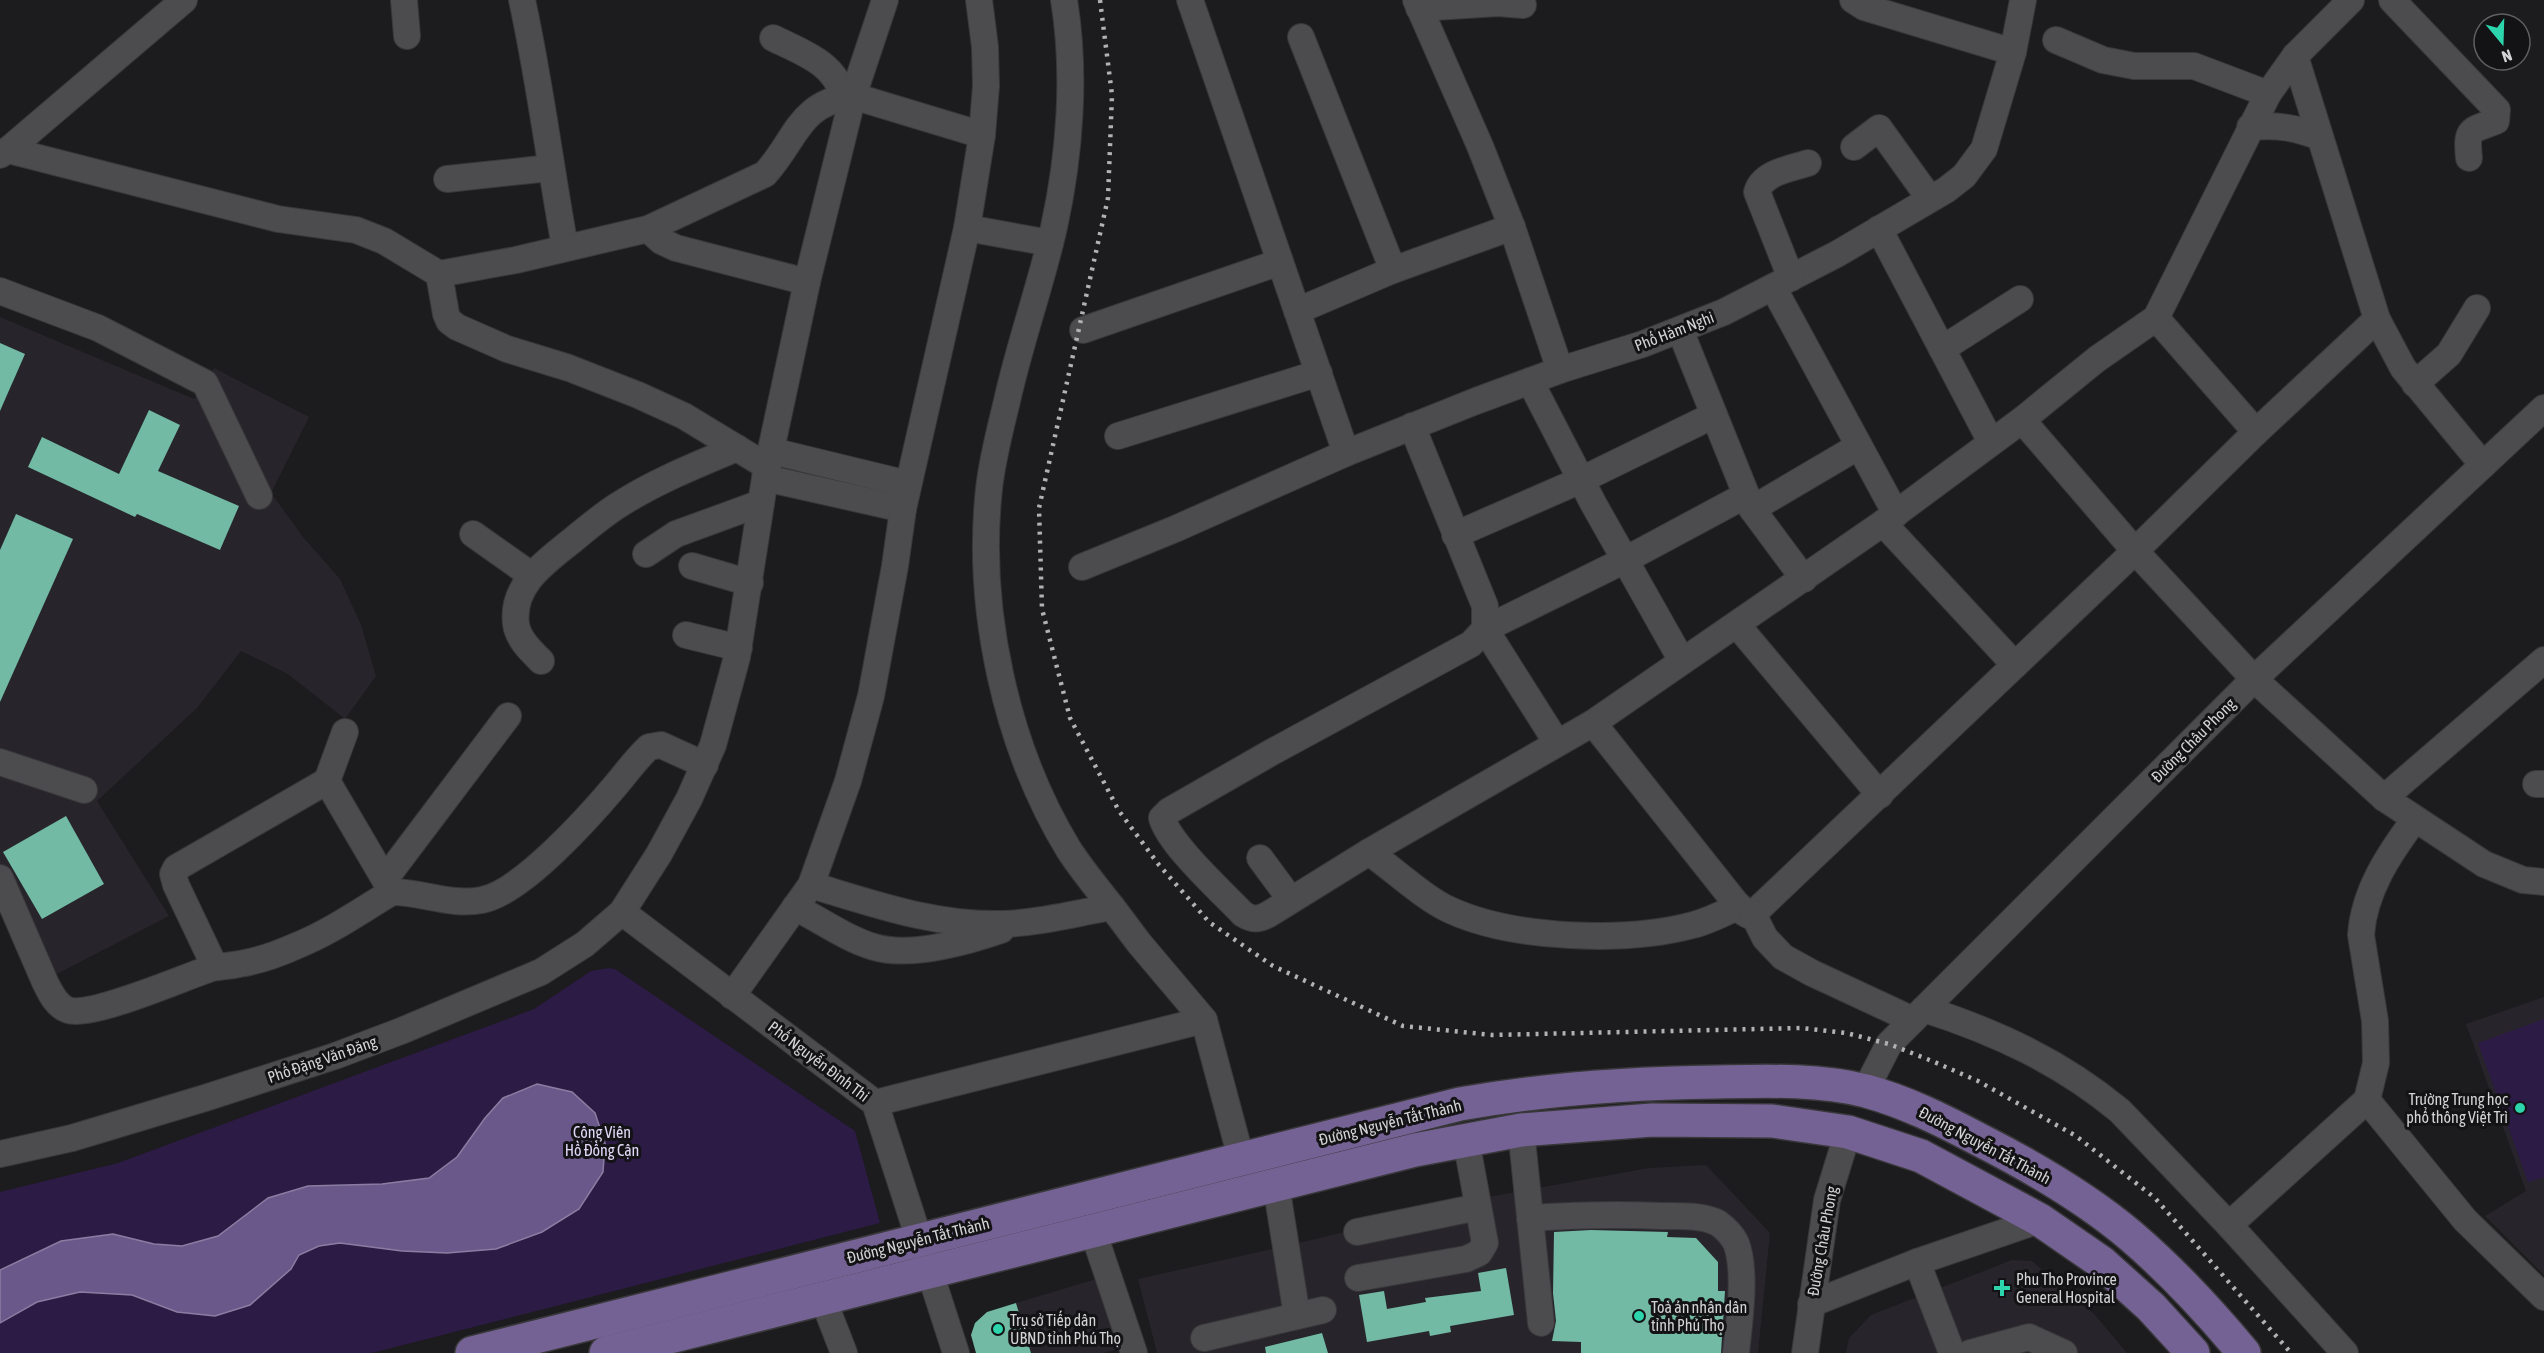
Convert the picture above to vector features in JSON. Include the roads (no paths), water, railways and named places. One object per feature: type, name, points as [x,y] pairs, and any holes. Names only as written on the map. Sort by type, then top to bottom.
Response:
[{"type":"main road","name":"Đường Nguyễn Tất Thành","points":[[472,1353],[1410,1115],[1516,1094],[1652,1083],[1779,1082],[1826,1084],[1865,1091],[1935,1116],[2066,1188],[2129,1234],[2177,1278],[2230,1348]]},
{"type":"main road","points":[[1410,1115],[1415,1150]]},
{"type":"main road","name":"Đường Nguyễn Tất Thành","points":[[606,1353],[1415,1150],[1521,1130],[1652,1120],[1728,1119],[1772,1121],[1848,1132],[1921,1156],[2040,1220],[2101,1263],[2151,1307],[2193,1353]]},
{"type":"street","points":[[4,153],[184,0]]},
{"type":"street","points":[[404,0],[407,36]]},
{"type":"street","points":[[522,0],[535,59],[550,168],[565,247]]},
{"type":"street","name":"Phố Đặng Văn Đăng","points":[[0,1154],[72,1138],[194,1102],[335,1056],[401,1031],[541,972],[585,944],[622,912],[660,854],[713,745],[739,648],[766,475],[848,97],[885,0]]},
{"type":"street","points":[[732,996],[811,885],[848,781],[871,696],[903,509],[967,228],[982,135],[986,86],[985,47],[979,0]]},
{"type":"street","points":[[1064,0],[1070,69],[1068,130],[1062,182],[1050,243],[1007,400],[989,488],[986,535],[987,589],[1001,682],[1037,788],[1069,849],[1083,872],[1139,943],[1204,1020],[1241,1158]]},
{"type":"street","points":[[1190,0],[1346,453]]},
{"type":"street","points":[[1853,0],[1864,7],[2013,52]]},
{"type":"street","name":"Phố Hàm Nghi","points":[[1082,567],[1412,426],[1560,370],[1680,330],[1724,312],[1930,199],[1964,176],[1984,149],[2013,52],[2023,0]]},
{"type":"street","points":[[1859,446],[1749,502],[1485,629],[1471,644],[1169,811],[1162,818],[1168,832],[1243,914],[1251,919],[1260,920],[1369,852],[1593,723],[1804,579],[2022,420],[2097,359],[2156,318],[2268,94],[2295,56],[2351,0]]},
{"type":"street","points":[[2392,0],[2497,110],[2496,122],[2472,130],[2467,138],[2469,158]]},
{"type":"street","points":[[1523,5],[1498,2],[1417,4],[1480,146],[1512,227],[1560,370]]},
{"type":"street","points":[[1301,37],[1393,270]]},
{"type":"street","points":[[773,38],[821,62],[835,76],[848,97]]},
{"type":"street","points":[[2056,40],[2103,60],[2134,66],[2194,66],[2268,94]]},
{"type":"street","points":[[2295,56],[2377,319],[2391,349],[2415,384],[2483,465]]},
{"type":"street","points":[[4,153],[278,219],[356,230],[384,241],[439,274],[516,260],[648,229],[765,174],[774,164],[797,125],[811,111],[822,104],[848,97],[982,135]]},
{"type":"street","points":[[2250,127],[2275,125],[2296,128],[2320,137]]},
{"type":"street","points":[[1854,147],[1879,128],[1930,199]]},
{"type":"street","points":[[1808,164],[1768,177],[1759,185],[1757,192],[1782,282],[1859,446],[1889,518],[2015,665]]},
{"type":"street","points":[[447,178],[550,168]]},
{"type":"street","points":[[1297,311],[1393,270],[1512,227]]},
{"type":"street","points":[[967,228],[1050,243]]},
{"type":"street","points":[[648,229],[662,241],[676,248],[807,282]]},
{"type":"street","points":[[1879,229],[1991,442]]},
{"type":"street","points":[[1083,330],[1280,262]]},
{"type":"street","points":[[439,274],[446,314],[449,321],[458,327],[507,349],[569,368],[638,395],[684,416],[737,448],[766,475],[903,509]]},
{"type":"street","points":[[1942,349],[2020,299]]},
{"type":"street","points":[[4,301],[98,328],[205,383],[259,496]]},
{"type":"street","points":[[2415,384],[2449,354],[2478,308]]},
{"type":"street","points":[[2156,318],[2256,432]]},
{"type":"street","points":[[1369,852],[1448,910],[1507,929],[1598,935],[1634,933],[1692,925],[1746,910],[1880,795],[2256,432],[2377,319]]},
{"type":"street","points":[[1680,330],[1749,502],[1804,579]]},
{"type":"street","points":[[1118,436],[1319,374]]},
{"type":"street","points":[[1530,381],[1581,480],[1682,661]]},
{"type":"street","name":"Đường Châu Phong","points":[[1865,1091],[1889,1044],[1918,1014],[2254,679],[2544,408]]},
{"type":"street","points":[[1455,535],[1581,480],[1713,415]]},
{"type":"street","points":[[2022,420],[2135,551],[2254,679],[2384,798],[2504,874],[2523,880],[2544,882]]},
{"type":"street","points":[[1412,426],[1485,606],[1485,629],[1557,743]]},
{"type":"street","points":[[542,661],[522,640],[516,624],[521,592],[531,575],[599,518],[619,505],[681,471],[737,448]]},
{"type":"street","points":[[646,554],[766,475],[908,484]]},
{"type":"street","points":[[473,534],[531,575]]},
{"type":"street","points":[[692,566],[750,584]]},
{"type":"street","points":[[1737,625],[1880,795]]},
{"type":"street","points":[[686,635],[739,648]]},
{"type":"street","points":[[2384,798],[2544,660]]},
{"type":"street","points":[[0,878],[45,982],[54,998],[70,1011],[112,1003],[215,967],[264,959],[298,946],[350,920],[388,885],[508,716]]},
{"type":"street","points":[[1593,723],[1746,910],[1765,938],[1783,957],[1812,974],[1918,1014],[2016,1043],[2084,1082],[2120,1111],[2229,1225],[2345,1353]]},
{"type":"street","points":[[215,967],[176,885],[173,874],[176,868],[327,781],[345,732]]},
{"type":"street","points":[[327,781],[388,885],[406,892],[459,901],[482,900],[513,887],[568,837],[649,747],[661,745],[705,765]]},
{"type":"street","points":[[0,762],[84,790]]},
{"type":"street","points":[[2229,1225],[2367,1100],[2376,1063],[2375,1021],[2361,935],[2362,924],[2378,875],[2415,819]]},
{"type":"street","points":[[1260,858],[1291,900]]},
{"type":"street","points":[[811,885],[915,917],[947,922],[1002,924],[1027,922],[1112,907]]},
{"type":"street","points":[[795,907],[864,944],[889,949],[951,944],[1027,922]]},
{"type":"street","name":"Phố Nguyễn Đình Thi","points":[[622,912],[875,1104],[956,1353]]},
{"type":"street","points":[[875,1104],[1204,1020]]},
{"type":"street","points":[[2367,1100],[2465,1220],[2544,1297]]},
{"type":"street","points":[[1521,1130],[1541,1323]]},
{"type":"street","name":"Đường Châu Phong","points":[[1805,1353],[1827,1200],[1848,1132]]},
{"type":"street","points":[[1358,1278],[1466,1259],[1479,1253],[1485,1243],[1466,1140]]},
{"type":"street","points":[[1276,1185],[1297,1316]]},
{"type":"street","points":[[1357,1232],[1478,1207]]},
{"type":"street","points":[[1530,1218],[1610,1214],[1692,1217],[1716,1222],[1726,1229],[1735,1241],[1739,1255],[1741,1309],[1736,1353]]},
{"type":"street","points":[[1811,1305],[1917,1263],[2040,1220]]},
{"type":"street","points":[[1093,1231],[1134,1353]]},
{"type":"street","points":[[1917,1263],[1952,1353]]},
{"type":"street","points":[[823,1299],[843,1353]]},
{"type":"street","points":[[1204,1338],[1323,1310]]},
{"type":"street","points":[[1970,1353],[2029,1337],[2064,1353]]},
{"type":"railway","points":[[1100,0],[1112,95],[1108,198],[1039,508],[1042,609],[1070,718],[1119,811],[1159,865],[1209,922],[1273,966],[1403,1026],[1492,1035],[1802,1028],[1846,1033],[1889,1044],[1932,1061],[1978,1081],[2076,1136],[2155,1198],[2291,1353]]},
{"type":"place","name":"Trường Trung học phổ thông Việt Trì","points":[[2520,1108]]},
{"type":"place","name":"Phu Tho Province General Hospital","points":[[2002,1288]]},
{"type":"place","name":"Toà án nhân dân tỉnh Phú Thọ","points":[[1639,1316]]},
{"type":"place","name":"Trụ sở Tiếp dân UBND tỉnh Phú Thọ","points":[[998,1329]]},
{"type":"park label","name":"Công Viên Hồ Đồng Cận","points":[[602,1141]]}]
